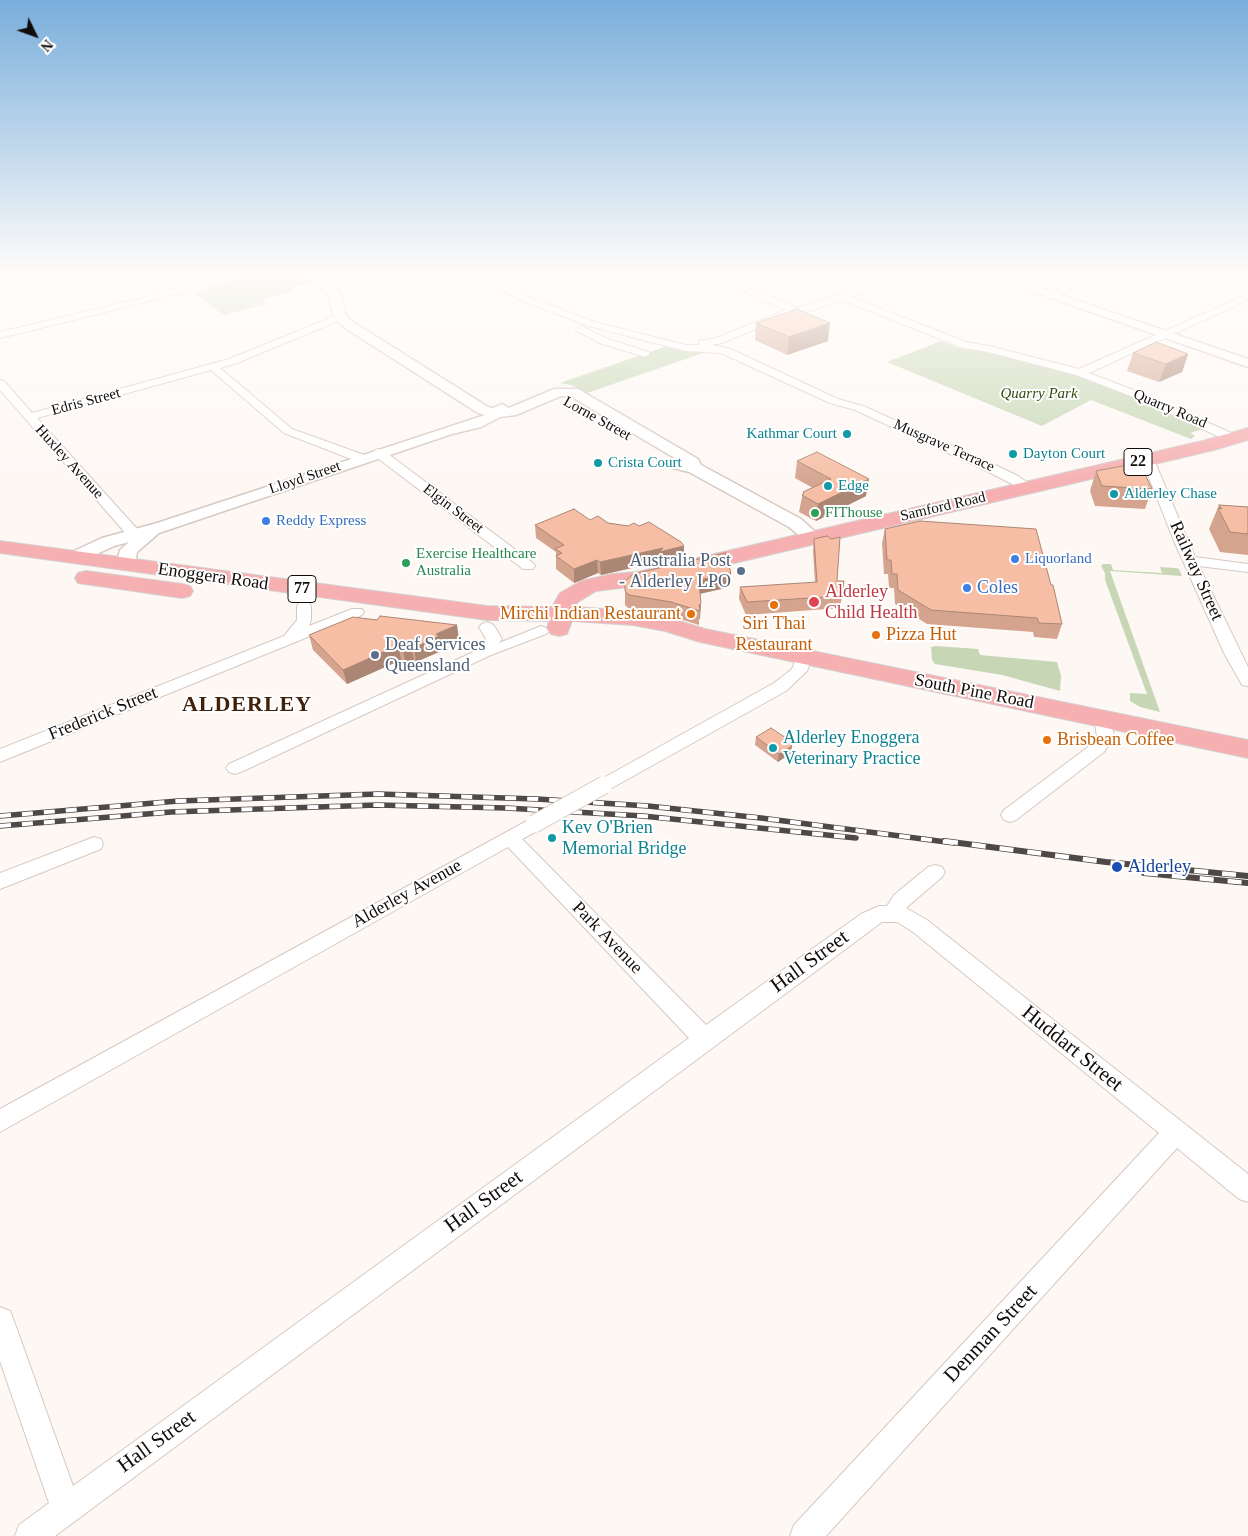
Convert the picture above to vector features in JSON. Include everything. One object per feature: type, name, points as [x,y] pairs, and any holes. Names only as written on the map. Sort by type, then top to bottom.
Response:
[{"type":"main road","name":"Samford Road","points":[[562,614],[637,579],[1148,460],[1241,436]]},
{"type":"main road","name":"Enoggera Road","points":[[3,555],[81,564],[131,565],[387,601],[480,619]]},
{"type":"main road","name":"Enoggera Road","points":[[81,564],[134,585],[357,612],[480,619],[562,614]]},
{"type":"main road","points":[[480,619],[562,614]]},
{"type":"main road","name":"South Pine Road","points":[[562,614],[700,635],[1248,750]]},
{"type":"street","name":"Edris Street","points":[[29,417],[212,367],[272,345]]},
{"type":"street","points":[[384,345],[503,410]]},
{"type":"street","points":[[398,345],[503,410]]},
{"type":"street","points":[[616,345],[645,354]]},
{"type":"street","name":"Musgrave Terrace","points":[[673,345],[689,348],[724,350],[834,401],[859,408],[1010,477],[1027,488]]},
{"type":"street","name":"Musgrave Terrace","points":[[732,345],[845,398],[859,408]]},
{"type":"street","name":"Quarry Road","points":[[963,345],[989,349],[1080,372],[1241,436]]},
{"type":"street","points":[[1080,372],[1143,345]]},
{"type":"street","points":[[1194,345],[1248,363]]},
{"type":"street","points":[[212,367],[288,431],[363,459]]},
{"type":"street","name":"Huxley Avenue","points":[[0,383],[137,537]]},
{"type":"street","name":"Lloyd Street","points":[[137,537],[379,453],[447,431],[476,424],[490,419],[503,410],[540,399]]},
{"type":"street","name":"Lorne Street","points":[[540,399],[564,399],[662,456],[682,466],[694,468],[794,523],[813,538]]},
{"type":"street","name":"Elgin Street","points":[[379,453],[528,566]]},
{"type":"street","name":"Railway Street","points":[[1148,460],[1232,652],[1248,682]]},
{"type":"street","points":[[81,564],[96,546],[137,537]]},
{"type":"street","points":[[131,565],[127,553],[137,537]]},
{"type":"street","points":[[1192,561],[1248,568]]},
{"type":"street","name":"Frederick Street","points":[[289,638],[301,627],[304,620],[304,606]]},
{"type":"street","name":"Frederick Street","points":[[0,756],[357,612]]},
{"type":"street","points":[[235,768],[486,652],[505,646],[562,614]]},
{"type":"street","points":[[480,619],[494,639],[486,652]]},
{"type":"street","name":"Alderley Avenue","points":[[0,1121],[780,687],[795,675],[804,657]]},
{"type":"street","points":[[1010,815],[1098,748],[1106,736],[1102,718]]},
{"type":"street","name":"Park Avenue","points":[[510,838],[704,1039]]},
{"type":"street","points":[[0,881],[94,844]]},
{"type":"street","points":[[893,913],[901,900],[935,872]]},
{"type":"street","name":"Hall Street","points":[[30,1536],[868,920],[879,914],[893,913]]},
{"type":"street","name":"Huddart Street","points":[[893,913],[904,916],[920,926],[1248,1190]]},
{"type":"street","name":"Denman Street","points":[[805,1536],[1176,1132]]},
{"type":"street","points":[[0,1321],[66,1509]]},
{"type":"green space","name":"Quarry Park","points":[[932,345],[950,345],[959,348],[1014,357],[1080,376],[1138,397],[1203,429],[1190,433],[1195,436],[1191,439],[1091,400],[1042,426],[887,362]]},
{"type":"green space","points":[[667,346],[709,351],[587,393],[571,385],[560,383]]},
{"type":"green space","points":[[1103,564],[1111,564],[1113,570],[1162,573],[1160,567],[1176,568],[1179,569],[1182,576],[1110,571],[1160,712],[1140,707],[1130,701],[1130,693],[1147,694],[1105,580],[1105,573],[1101,566]]},
{"type":"green space","points":[[931,647],[978,649],[980,655],[1057,662],[1061,676],[1060,691],[1002,675],[935,664],[932,660]]},
{"type":"building","points":[[1150,345],[1163,345],[1188,354],[1166,364],[1133,353]]},
{"type":"building","points":[[817,452],[869,479],[818,504],[802,495],[803,492],[831,479],[797,461]]},
{"type":"building","points":[[1140,464],[1152,489],[1102,486],[1096,471]]},
{"type":"building","points":[[1219,505],[1248,507],[1248,534],[1230,532],[1218,508],[1222,509]]},
{"type":"building","points":[[574,509],[590,520],[598,516],[608,523],[628,526],[634,523],[639,526],[649,522],[681,542],[684,546],[659,552],[663,548],[600,562],[597,560],[574,569],[556,556],[562,553],[555,549],[564,545],[535,525]]},
{"type":"building","name":"Coles","points":[[920,521],[1036,529],[1051,585],[1053,585],[1062,624],[1039,623],[1037,618],[931,610],[898,590],[897,574],[892,574],[891,560],[887,560],[885,529]]},
{"type":"building","points":[[827,536],[831,539],[840,537],[837,581],[844,581],[842,596],[747,602],[740,587],[817,582],[814,539]]},
{"type":"building","points":[[725,553],[731,573],[699,580],[700,611],[671,602],[629,595],[625,591],[625,581],[633,574]]},
{"type":"building","points":[[380,616],[457,625],[436,634],[439,636],[414,648],[411,645],[403,649],[399,645],[343,670],[309,635],[353,617],[377,620]]},
{"type":"building","points":[[771,728],[789,740],[786,741],[792,746],[779,754],[756,737]]},
{"type":"railway","points":[[0,816],[178,801],[378,794],[537,799],[648,806],[761,818],[954,843]]},
{"type":"railway","points":[[0,826],[171,812],[377,805],[506,808],[643,816],[856,838]]},
{"type":"railway","points":[[944,841],[1106,862],[1248,876]]},
{"type":"railway","points":[[1144,873],[1248,883]]},
{"type":"place","name":"Kathmar Court","points":[[847,434]]},
{"type":"place","name":"Dayton Court","points":[[1013,454]]},
{"type":"place","name":"Crista Court","points":[[598,463]]},
{"type":"place","name":"Edge","points":[[828,486]]},
{"type":"place","name":"Alderley Chase","points":[[1114,494]]},
{"type":"place","name":"FIThouse","points":[[815,513]]},
{"type":"place","name":"Reddy Express","points":[[266,521]]},
{"type":"place","name":"Liquorland","points":[[1015,559]]},
{"type":"place","name":"Exercise Healthcare Australia","points":[[406,563]]},
{"type":"place","name":"Australia Post - Alderley LPO","points":[[741,571]]},
{"type":"place","name":"Coles","points":[[967,588]]},
{"type":"place","name":"Alderley Child Health","points":[[814,602]]},
{"type":"place","name":"Siri Thai Restaurant","points":[[774,605]]},
{"type":"place","name":"Mirchi Indian Restaurant","points":[[691,614]]},
{"type":"place","name":"Pizza Hut","points":[[876,635]]},
{"type":"place","name":"Deaf Services Queensland","points":[[375,655]]},
{"type":"place","name":"Brisbean Coffee","points":[[1047,740]]},
{"type":"place","name":"Alderley Enoggera Veterinary Practice","points":[[773,748]]},
{"type":"place","name":"Kev O'Brien Memorial Bridge","points":[[552,838]]},
{"type":"place","name":"Alderley","points":[[1117,867]]},
{"type":"district","name":"ALDERLEY","points":[[247,705]]}]
